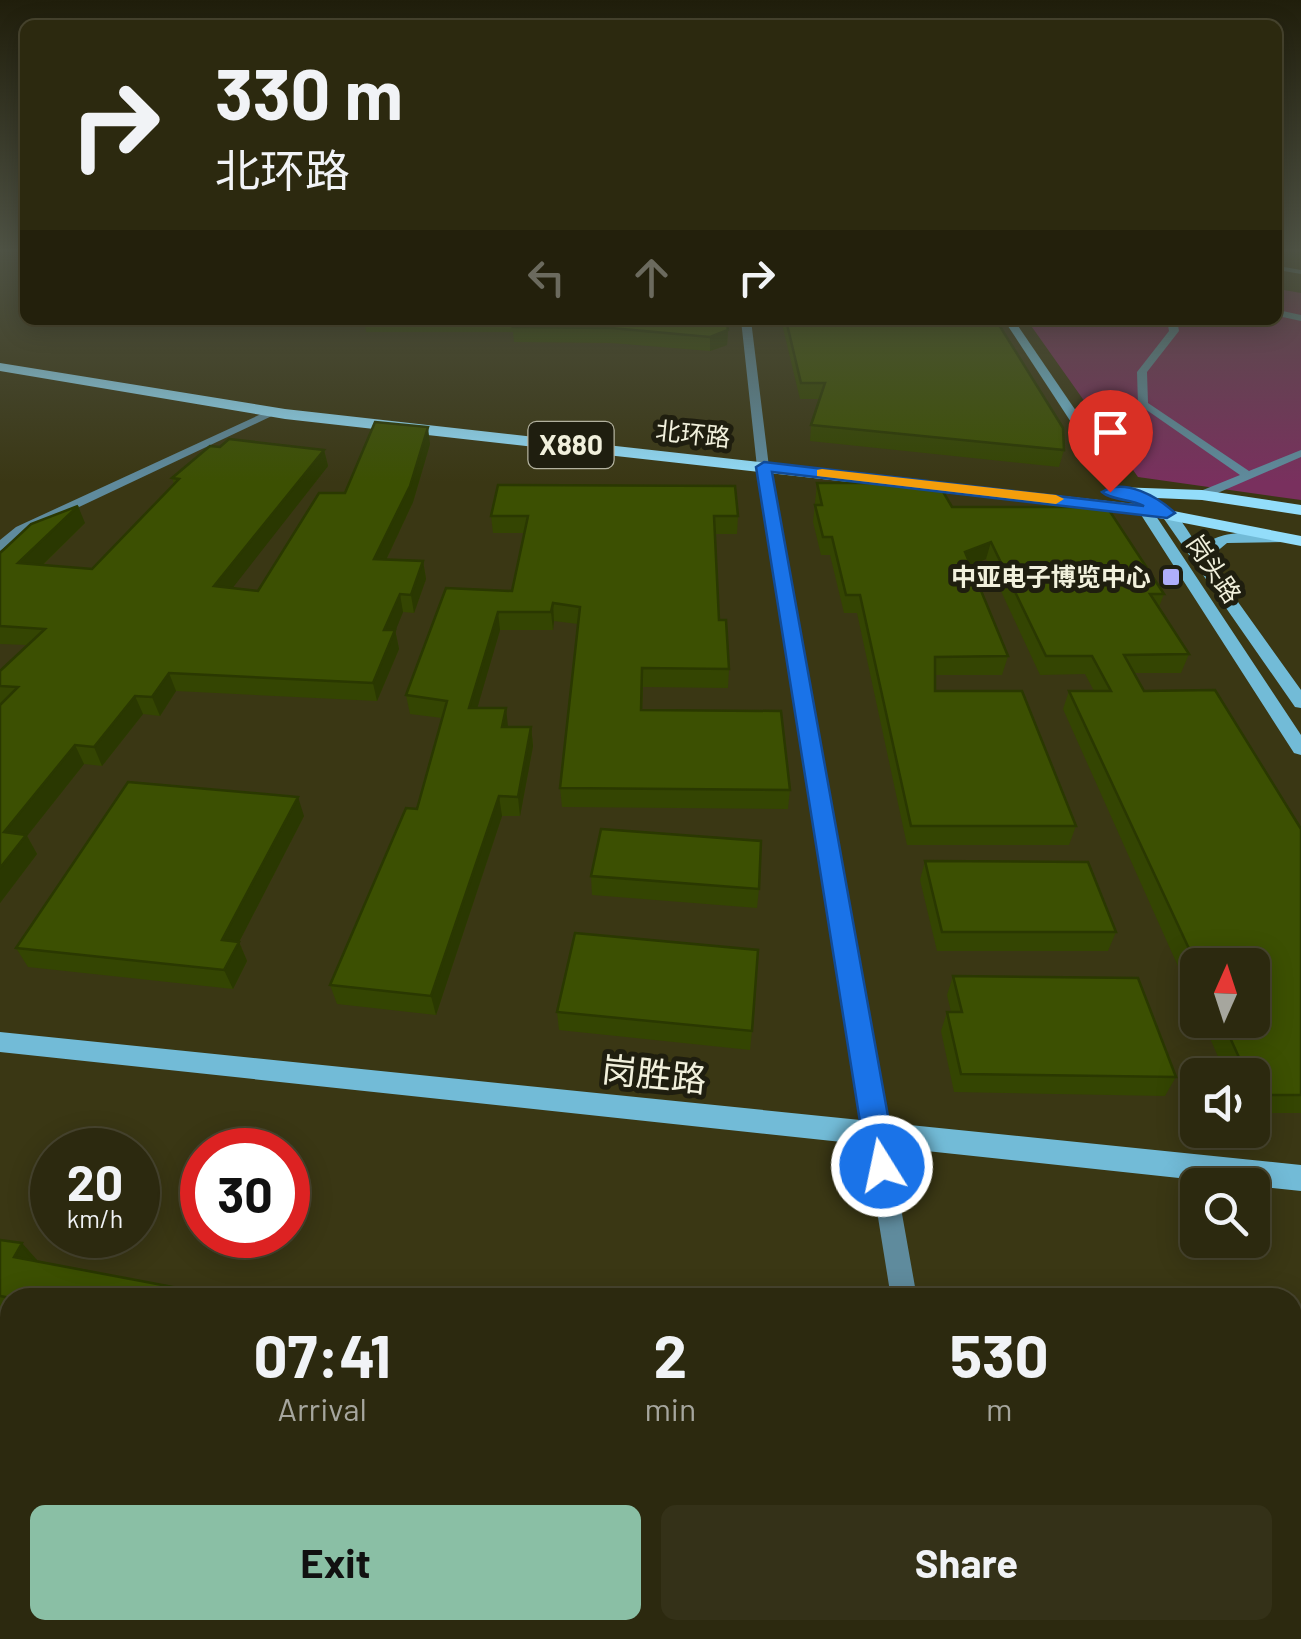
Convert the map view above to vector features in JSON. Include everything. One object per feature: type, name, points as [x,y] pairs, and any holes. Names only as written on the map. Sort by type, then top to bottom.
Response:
[{"type":"main road","name":"北环路","points":[[0,357],[296,404],[763,461]]},
{"type":"main road","name":"北环路","points":[[0,367],[272,412],[1139,502]]},
{"type":"main road","name":"X880","points":[[1139,502],[1202,495],[1301,510]]},
{"type":"main road","name":"X880","points":[[1139,502],[1167,513],[1295,540]]},
{"type":"street","points":[[747,328],[763,461],[902,1288]]},
{"type":"street","points":[[1015,328],[1112,474]]},
{"type":"street","points":[[1174,328],[1142,372],[1143,404],[1249,476]]},
{"type":"street","points":[[0,547],[20,530],[272,412]]},
{"type":"street","points":[[1202,495],[1301,452]]},
{"type":"street","name":"岗头路","points":[[1139,502],[1301,749]]},
{"type":"street","name":"岗头路","points":[[1167,513],[1301,702]]},
{"type":"street","points":[[1215,578],[1208,553],[1212,544],[1244,538],[1295,540]]},
{"type":"street","name":"岗胜路","points":[[0,1042],[1301,1178]]},
{"type":"shaded area","points":[[1033,328],[1301,328],[1301,500],[1138,477]]},
{"type":"building","points":[[616,328],[728,328],[710,337]]},
{"type":"building","points":[[788,328],[1001,328],[1063,428],[1064,450],[811,425],[825,383],[801,383]]},
{"type":"building","points":[[375,422],[428,427],[410,486],[374,559],[423,561],[411,595],[400,594],[384,630],[395,630],[373,683],[169,673],[152,697],[135,696],[94,747],[75,745],[4,832],[26,835],[0,868],[0,705],[18,687],[0,686],[0,671],[45,629],[0,626],[0,553],[31,524],[78,506],[18,563],[92,569],[179,479],[172,478],[210,446],[220,447],[229,439],[324,450],[214,586],[258,591],[319,493],[345,493]]},
{"type":"building","points":[[817,483],[938,483],[952,507],[1107,507],[1164,594],[1150,594],[1189,654],[1124,655],[1144,691],[1215,690],[1301,829],[1301,1095],[1270,1095],[1270,1058],[1239,1058],[1230,1038],[1270,1038],[1270,948],[1189,948],[1069,691],[1111,691],[1092,656],[1046,656],[991,542],[965,552],[1008,656],[935,657],[935,691],[1022,691],[1076,826],[911,826],[860,595],[846,595],[832,537],[823,537],[815,505],[822,505]]},
{"type":"building","points":[[498,485],[735,486],[738,516],[714,516],[719,620],[726,620],[729,669],[642,668],[641,710],[781,711],[790,790],[560,788],[580,607],[553,603],[551,612],[498,612],[469,708],[506,708],[502,727],[531,727],[518,797],[499,796],[431,996],[330,985],[406,808],[417,809],[447,701],[406,695],[446,588],[512,591],[528,516],[491,516]]},
{"type":"building","points":[[128,782],[298,797],[222,940],[239,942],[224,970],[16,948]]},
{"type":"building","points":[[601,829],[761,841],[759,889],[591,876]]},
{"type":"building","points":[[925,861],[1088,862],[1116,932],[942,932]]},
{"type":"building","points":[[575,933],[758,950],[752,1031],[557,1012]]},
{"type":"building","points":[[953,976],[1138,978],[1176,1077],[961,1074],[947,1012],[962,1012]]},
{"type":"building","points":[[0,1240],[22,1243],[14,1257],[178,1288],[0,1288]]},
{"type":"slow traffic","points":[[822,473],[1056,499]]},
{"type":"place","name":"中亚电子博览中心","points":[[1171,577]]},
{"type":"route","points":[[882,1166],[764,467],[1167,513],[1134,493],[1110,492]]}]
